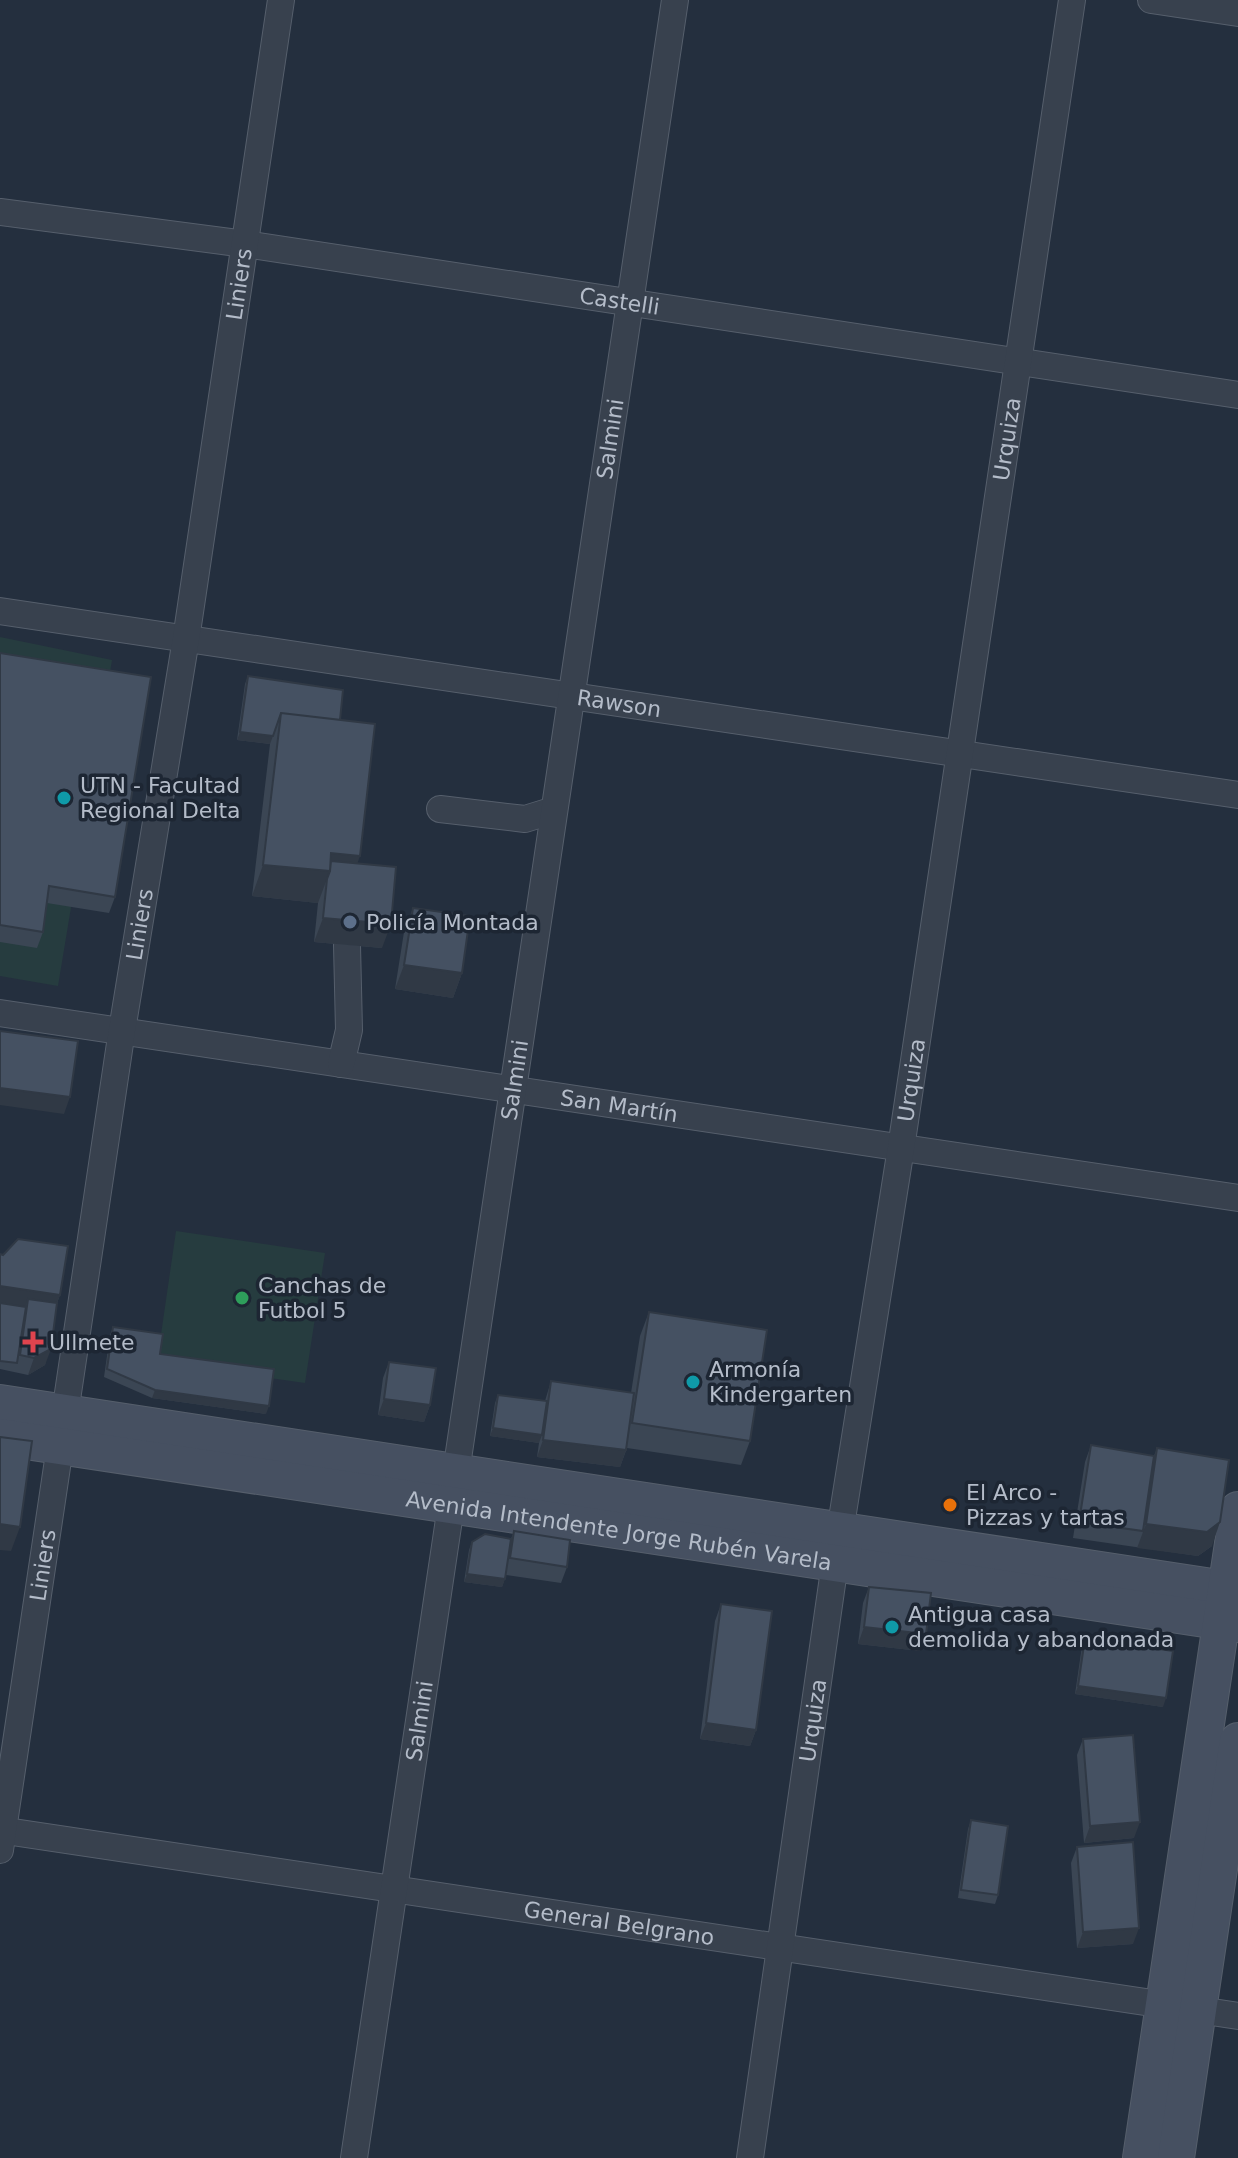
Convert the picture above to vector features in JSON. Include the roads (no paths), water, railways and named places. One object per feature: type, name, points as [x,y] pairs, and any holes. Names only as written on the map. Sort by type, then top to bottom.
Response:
[{"type":"main road","name":"Avenida Intendente Jorge Rubén Varela","points":[[0,1403],[62,1430],[1231,1606]]},
{"type":"main road","name":"Avenida Intendente Jorge Rubén Varela","points":[[0,1437],[62,1430]]},
{"type":"main road","points":[[1176,2158],[1181,2008],[1231,1606],[1238,1510]]},
{"type":"main road","points":[[1141,2158],[1181,2008],[1238,1741]]},
{"type":"street","name":"Liniers","points":[[1,1837],[281,0]]},
{"type":"street","name":"Salmini","points":[[354,2158],[675,0]]},
{"type":"street","name":"Urquiza","points":[[750,2158],[838,1547],[901,1148],[1072,0]]},
{"type":"street","points":[[1151,0],[1238,13]]},
{"type":"street","name":"Castelli","points":[[0,212],[245,244],[1238,395]]},
{"type":"street","name":"Rawson","points":[[0,611],[1238,795]]},
{"type":"street","points":[[440,809],[525,819],[554,810]]},
{"type":"street","points":[[341,1064],[349,1030],[347,945]]},
{"type":"street","name":"San Martín","points":[[0,1013],[1238,1198]]},
{"type":"street","name":"General Belgrano","points":[[1,1837],[393,1889],[1238,2016]]},
{"type":"place","name":"UTN - Facultad Regional Delta","points":[[64,798]]},
{"type":"place","name":"Policía Montada","points":[[350,922]]},
{"type":"place","name":"Canchas de Futbol 5","points":[[242,1298]]},
{"type":"place","name":"Ullmete","points":[[33,1342]]},
{"type":"place","name":"Armonía Kindergarten","points":[[693,1382]]},
{"type":"place","name":"El Arco - Pizzas y tartas","points":[[950,1505]]},
{"type":"place","name":"Antigua casa demolida y abandonada","points":[[892,1627]]}]
